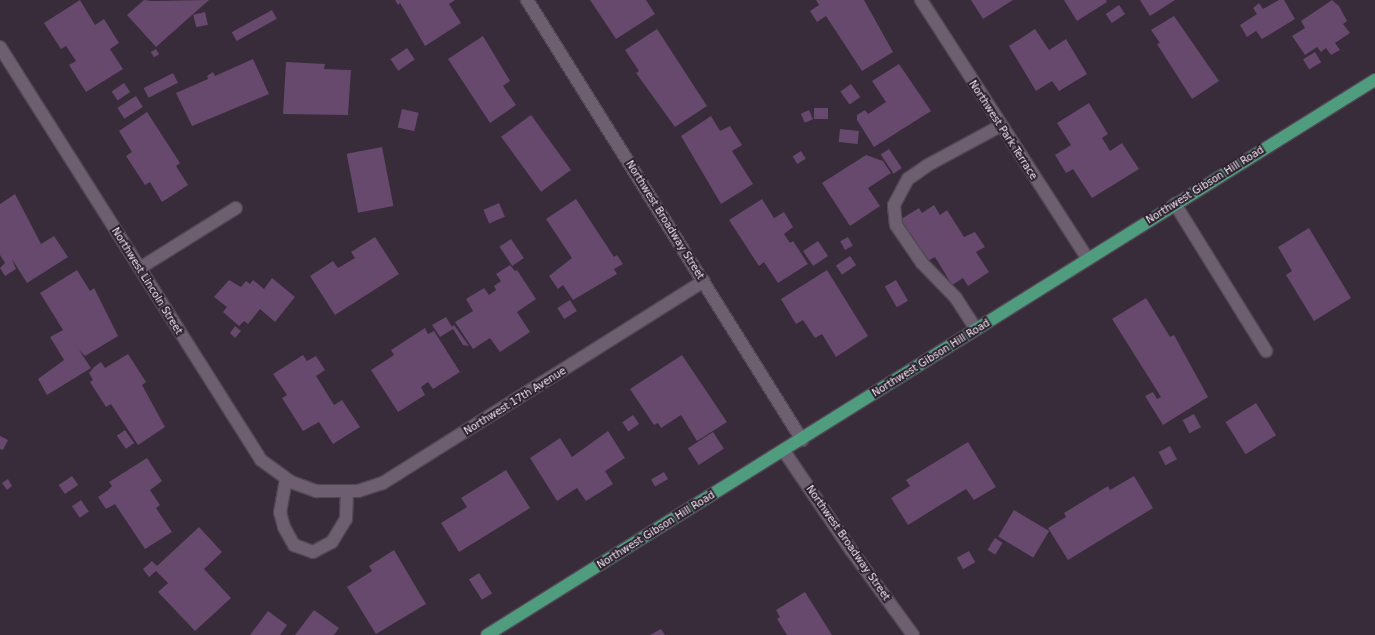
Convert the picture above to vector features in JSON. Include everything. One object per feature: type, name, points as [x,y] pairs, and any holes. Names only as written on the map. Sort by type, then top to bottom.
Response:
[{"type":"main road","name":"Northwest Gibson Hill Road","points":[[487,635],[802,440],[976,329],[1375,80]]},
{"type":"street","name":"Northwest Broadway Street","points":[[527,0],[802,440]]},
{"type":"street","name":"Northwest Park Terrace","points":[[921,0],[1000,126],[1088,259]]},
{"type":"street","name":"Northwest Lincoln Street","points":[[0,47],[261,460],[286,479],[316,490]]},
{"type":"street","points":[[976,329],[956,298],[922,263],[896,225],[894,205],[908,179],[928,165],[1000,126]]},
{"type":"street","points":[[1175,204],[1266,351]]},
{"type":"street","points":[[140,268],[236,208]]},
{"type":"street","name":"Northwest 17th Avenue","points":[[316,490],[347,492],[383,484],[406,471],[704,281]]},
{"type":"street","name":"Northwest Broadway Street","points":[[784,451],[851,550],[913,635]]},
{"type":"street","points":[[286,479],[280,512],[284,527],[294,544],[313,552],[332,542],[346,519],[347,492]]},
{"type":"building","points":[[80,0],[95,25],[104,19],[119,43],[110,49],[123,69],[86,92],[69,65],[76,61],[66,46],[61,49],[44,23]]},
{"type":"building","points":[[144,0],[209,0],[156,47],[127,15]]},
{"type":"building","points":[[395,0],[455,0],[449,4],[461,23],[425,46],[400,3],[398,5]]},
{"type":"building","points":[[590,0],[646,0],[655,14],[616,39]]},
{"type":"building","points":[[816,0],[864,0],[893,52],[862,71],[826,16],[817,22],[810,11],[819,5]]},
{"type":"building","points":[[971,0],[1013,0],[983,19]]},
{"type":"building","points":[[1064,0],[1106,0],[1107,2],[1077,21]]},
{"type":"building","points":[[1140,0],[1175,0],[1150,16]]},
{"type":"building","points":[[1279,0],[1284,0],[1295,19],[1262,39],[1256,31],[1247,37],[1240,25],[1257,14],[1253,8],[1259,3],[1263,9]]},
{"type":"building","points":[[1332,0],[1339,6],[1347,21],[1343,24],[1350,33],[1335,43],[1340,50],[1331,55],[1326,48],[1321,52],[1317,47],[1305,55],[1292,36],[1305,28],[1301,21]]},
{"type":"building","points":[[1119,5],[1125,14],[1112,23],[1106,14]]},
{"type":"building","points":[[272,10],[277,19],[237,41],[232,32]]},
{"type":"building","points":[[205,12],[208,25],[196,27],[193,15]]},
{"type":"building","points":[[1174,16],[1219,81],[1192,99],[1157,44],[1160,43],[1151,30]]},
{"type":"building","points":[[657,29],[707,106],[675,127],[636,73],[639,71],[625,50]]},
{"type":"building","points":[[1035,29],[1049,50],[1066,39],[1087,74],[1059,91],[1052,81],[1036,91],[1009,46]]},
{"type":"building","points":[[483,36],[510,81],[503,86],[516,105],[490,123],[448,59]]},
{"type":"building","points":[[407,48],[415,60],[398,71],[390,59]]},
{"type":"building","points":[[156,49],[159,54],[154,57],[151,52]]},
{"type":"building","points":[[1315,52],[1321,62],[1309,69],[1303,59]]},
{"type":"building","points":[[253,59],[269,94],[192,126],[176,93],[208,79],[207,76],[213,72],[215,76]]},
{"type":"building","points":[[286,62],[325,64],[324,69],[351,70],[348,115],[283,114]]},
{"type":"building","points":[[899,64],[931,111],[874,147],[857,120],[857,115],[865,110],[868,114],[886,102],[872,81]]},
{"type":"building","points":[[173,73],[178,83],[149,98],[144,88]]},
{"type":"building","points":[[124,83],[130,92],[118,101],[112,91]]},
{"type":"building","points":[[851,84],[860,97],[850,105],[840,91]]},
{"type":"building","points":[[136,96],[143,107],[124,119],[117,108]]},
{"type":"building","points":[[1089,103],[1108,134],[1102,138],[1110,151],[1122,143],[1139,169],[1092,198],[1073,169],[1066,173],[1055,155],[1071,145],[1057,123]]},
{"type":"building","points":[[814,108],[828,108],[828,119],[814,119]]},
{"type":"building","points":[[402,109],[419,113],[414,131],[398,128]]},
{"type":"building","points":[[809,110],[813,119],[805,123],[801,114]]},
{"type":"building","points":[[147,112],[180,163],[176,166],[188,185],[162,202],[150,182],[145,185],[126,156],[132,152],[119,131]]},
{"type":"building","points":[[531,115],[571,170],[541,192],[501,137]]},
{"type":"building","points":[[711,116],[720,131],[730,126],[742,145],[732,151],[753,184],[721,204],[681,136]]},
{"type":"building","points":[[840,129],[859,131],[858,144],[839,142]]},
{"type":"building","points":[[382,147],[393,206],[358,213],[347,154]]},
{"type":"building","points":[[889,149],[902,168],[894,174],[881,155]]},
{"type":"building","points":[[801,151],[806,159],[797,164],[793,156]]},
{"type":"building","points":[[866,155],[883,161],[891,173],[868,188],[880,206],[850,226],[822,183]]},
{"type":"building","points":[[15,194],[41,244],[54,236],[68,257],[27,283],[12,259],[16,269],[5,276],[0,268],[5,263],[0,255],[0,204]]},
{"type":"building","points":[[576,199],[614,257],[617,255],[623,264],[614,269],[617,274],[573,300],[563,285],[558,289],[549,276],[572,258],[546,219]]},
{"type":"building","points":[[762,199],[774,218],[784,212],[793,227],[784,234],[790,243],[793,241],[808,264],[778,283],[764,262],[759,266],[729,220]]},
{"type":"building","points":[[499,203],[505,217],[489,223],[483,210]]},
{"type":"building","points":[[934,205],[940,215],[947,210],[964,237],[975,232],[985,247],[976,252],[989,272],[968,286],[963,278],[952,285],[935,257],[924,263],[898,221],[919,208],[922,213]]},
{"type":"building","points":[[1309,228],[1351,298],[1314,321],[1286,275],[1292,271],[1278,247]]},
{"type":"building","points":[[375,237],[399,274],[335,315],[310,276],[333,261],[338,268],[355,258],[351,252]]},
{"type":"building","points":[[848,237],[853,246],[845,250],[840,241]]},
{"type":"building","points":[[511,239],[524,258],[512,266],[499,247]]},
{"type":"building","points":[[818,241],[828,256],[813,266],[803,251]]},
{"type":"building","points":[[850,256],[856,265],[842,275],[836,266]]},
{"type":"building","points":[[510,265],[515,271],[517,270],[536,299],[517,312],[530,332],[500,352],[490,338],[473,349],[455,322],[473,311],[466,299],[484,288],[489,295],[496,290],[494,286],[501,281],[496,274]]},
{"type":"building","points":[[77,270],[90,291],[94,288],[118,336],[85,356],[79,350],[91,368],[47,395],[38,379],[64,360],[50,337],[63,330],[40,293]]},
{"type":"building","points":[[827,270],[868,336],[836,357],[822,334],[815,338],[803,320],[796,324],[781,299]]},
{"type":"building","points":[[272,278],[295,297],[275,322],[260,309],[248,324],[244,321],[239,326],[223,312],[227,307],[214,297],[229,280],[241,287],[246,281],[250,284],[253,280],[264,289]]},
{"type":"building","points":[[896,280],[908,301],[897,307],[885,286]]},
{"type":"building","points":[[1146,298],[1170,337],[1174,335],[1208,397],[1163,425],[1145,396],[1153,392],[1157,399],[1161,397],[1112,319]]},
{"type":"building","points":[[570,300],[577,311],[564,319],[557,308]]},
{"type":"building","points":[[446,317],[452,327],[454,325],[469,346],[463,345],[453,329],[440,337],[432,325]]},
{"type":"building","points":[[235,326],[241,331],[235,338],[230,333]]},
{"type":"building","points":[[425,328],[428,334],[434,331],[460,372],[433,389],[428,382],[421,387],[425,395],[398,412],[371,370],[394,355],[391,350]]},
{"type":"building","points":[[128,354],[146,382],[142,385],[165,427],[138,445],[111,404],[106,407],[90,382],[93,380],[89,373],[101,362],[105,368]]},
{"type":"building","points":[[303,355],[307,361],[316,356],[325,370],[316,376],[334,405],[342,400],[360,427],[333,444],[319,422],[303,431],[282,398],[287,395],[273,374]]},
{"type":"building","points":[[682,355],[727,422],[697,441],[681,415],[661,428],[658,423],[654,425],[630,389]]},
{"type":"building","points":[[1256,403],[1276,435],[1246,454],[1225,422]]},
{"type":"building","points":[[1194,414],[1201,427],[1190,433],[1183,420]]},
{"type":"building","points":[[633,415],[639,424],[628,431],[622,422]]},
{"type":"building","points":[[125,430],[134,443],[126,449],[117,436]]},
{"type":"building","points":[[608,431],[625,458],[605,471],[613,484],[586,501],[577,488],[557,501],[530,458],[560,438],[572,457]]},
{"type":"building","points":[[713,432],[724,449],[699,465],[688,448]]},
{"type":"building","points":[[0,436],[8,440],[3,450],[0,449]]},
{"type":"building","points":[[968,442],[996,487],[974,500],[966,489],[908,525],[891,498],[910,486],[906,480]]},
{"type":"building","points":[[1170,446],[1177,459],[1166,465],[1159,452]]},
{"type":"building","points":[[147,458],[162,481],[150,490],[160,505],[156,508],[172,532],[145,549],[115,504],[106,509],[98,497],[112,486],[109,482]]},
{"type":"building","points":[[506,470],[530,508],[459,552],[441,523],[467,507],[461,498]]},
{"type":"building","points":[[664,472],[668,479],[655,486],[651,479]]},
{"type":"building","points":[[72,476],[78,485],[65,494],[59,485]]},
{"type":"building","points":[[1134,476],[1153,508],[1068,560],[1048,528],[1066,517],[1064,513],[1108,486],[1110,490]]},
{"type":"building","points":[[8,479],[12,486],[7,490],[2,483]]},
{"type":"building","points":[[81,500],[89,512],[80,518],[72,506]]},
{"type":"building","points":[[1014,510],[1049,531],[1033,558],[998,537]]},
{"type":"building","points":[[199,527],[222,552],[204,569],[231,598],[195,631],[158,592],[168,583],[156,571],[149,577],[143,569],[152,561],[157,566]]},
{"type":"building","points":[[995,538],[1003,543],[995,555],[988,550]]},
{"type":"building","points":[[394,550],[426,604],[376,634],[347,587],[372,571],[369,566]]},
{"type":"building","points":[[969,551],[975,562],[963,569],[957,558]]},
{"type":"building","points":[[479,573],[492,593],[482,600],[469,580]]},
{"type":"building","points":[[805,592],[832,635],[787,635],[777,619],[780,617],[776,610]]},
{"type":"building","points":[[314,610],[339,628],[334,635],[295,635]]},
{"type":"building","points":[[268,611],[287,625],[280,635],[250,635]]},
{"type":"building","points":[[661,629],[665,635],[650,635]]}]
